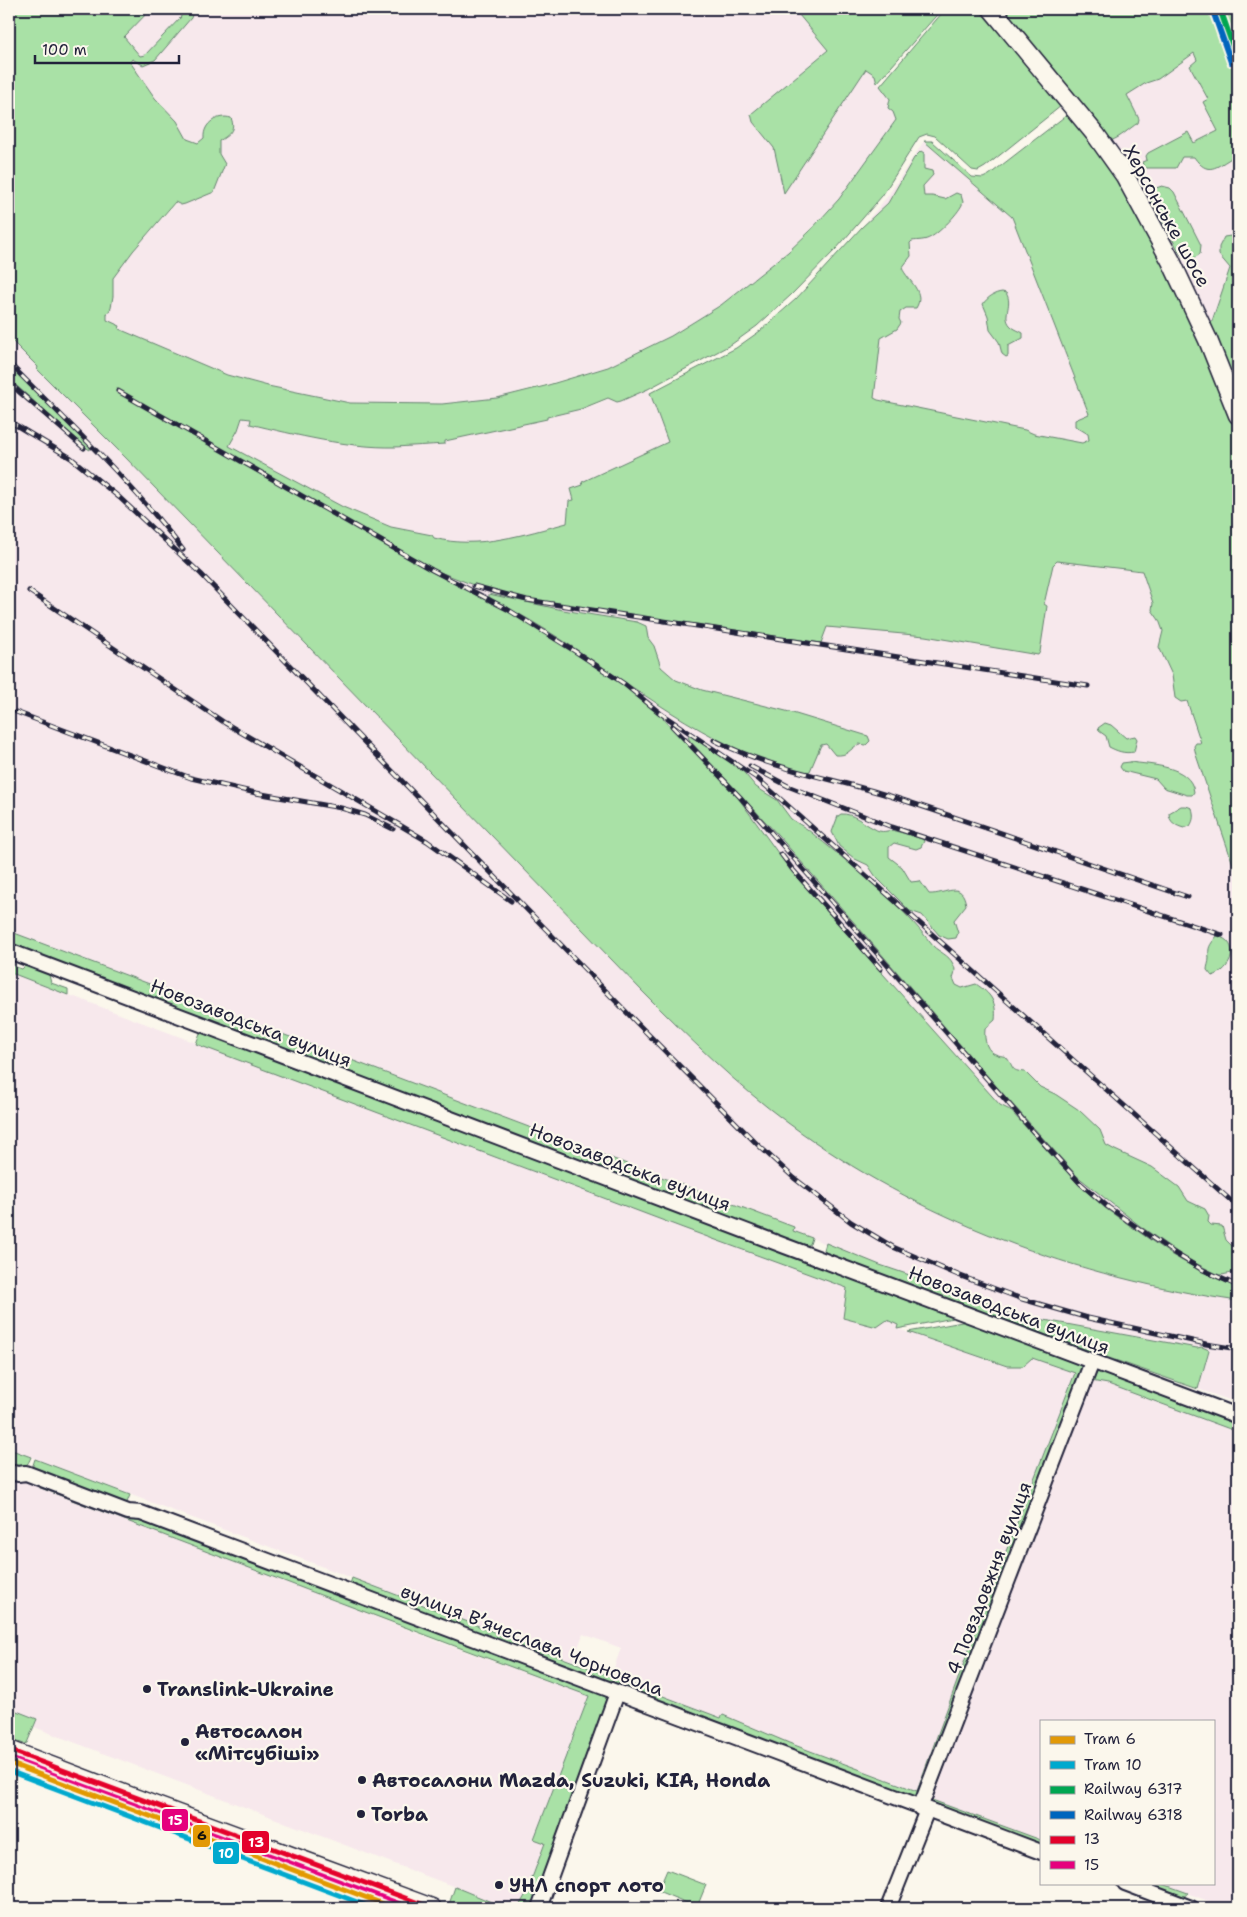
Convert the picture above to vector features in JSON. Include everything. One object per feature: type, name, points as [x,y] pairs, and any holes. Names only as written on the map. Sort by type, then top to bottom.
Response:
[{"type":"main road","name":"Херсонське шосе","points":[[992,9],[1091,128],[1125,176],[1171,261],[1208,340],[1238,415]]},
{"type":"main road","points":[[9,1750],[432,1908]]},
{"type":"street","name":"Новозаводська вулиця","points":[[9,951],[1238,1416]]},
{"type":"street","name":"4 Повздовжня вулиця","points":[[888,1908],[923,1809],[1092,1362]]},
{"type":"street","name":"вулиця Вʼячеслава Чорновола","points":[[9,1472],[26,1473],[128,1512],[140,1513],[1040,1852]]},
{"type":"street","points":[[539,1908],[617,1693]]},
{"type":"street","points":[[1128,1884],[1192,1908]]},
{"type":"shaded area","points":[[91,9],[820,9],[866,69],[875,75],[880,86],[903,114],[895,121],[839,199],[788,252],[721,305],[671,336],[608,367],[497,398],[442,404],[350,403],[268,386],[227,375],[119,329],[106,320],[107,286],[133,251],[208,167],[79,25]]},
{"type":"shaded area","points":[[1214,9],[1223,9],[1238,46],[1238,82]]},
{"type":"shaded area","points":[[1205,28],[1238,121],[1238,257],[1226,282],[1211,324],[1179,257],[1148,200],[1107,142],[1099,85]]},
{"type":"shaded area","points":[[924,141],[1012,217],[1103,448],[1142,571],[1238,849],[1238,1403],[1198,1389],[1209,1350],[1064,1326],[989,1310],[991,1303],[880,1265],[793,1231],[794,1227],[9,931],[9,331],[1181,1282],[218,471],[242,418],[251,419],[250,424],[394,447],[445,444],[445,441],[547,419],[546,417],[597,404],[644,381],[652,396],[664,431],[881,338],[890,309],[917,291],[862,227],[887,197]]},
{"type":"shaded area","points":[[9,972],[683,1228],[847,1288],[843,1318],[886,1320],[899,1325],[898,1329],[1007,1366],[1032,1358],[1075,1373],[981,1616],[917,1791],[789,1743],[723,1715],[721,1718],[611,1676],[621,1648],[583,1634],[573,1661],[9,1449]]},
{"type":"shaded area","points":[[1091,1381],[1108,1384],[1238,1432],[1238,1908],[1227,1908],[1163,1884],[1214,1884],[1214,1720],[1040,1720],[1040,1840],[931,1800]]},
{"type":"shaded area","points":[[9,1476],[437,1641],[589,1696],[535,1838],[545,1843],[526,1894],[518,1908],[507,1908],[34,1727],[37,1719],[9,1708]]},
{"type":"green space","points":[[9,9],[151,9],[124,37],[140,56],[145,55],[181,17],[179,9],[192,9],[191,18],[155,60],[143,65],[132,59],[130,62],[155,98],[177,121],[187,139],[198,143],[204,138],[206,128],[212,121],[221,117],[231,118],[233,126],[231,132],[219,141],[219,154],[225,164],[214,192],[185,204],[181,205],[175,202],[133,251],[113,278],[113,296],[107,320],[120,326],[119,329],[227,375],[268,386],[350,403],[442,404],[497,398],[608,367],[671,336],[721,305],[788,252],[839,199],[896,120],[893,112],[888,108],[890,99],[880,86],[942,13],[946,9],[978,9],[1060,102],[1061,106],[978,171],[972,170],[935,136],[927,134],[919,137],[882,196],[837,248],[791,295],[757,326],[732,344],[648,389],[621,401],[617,402],[608,398],[581,409],[547,417],[547,419],[445,441],[445,444],[377,447],[341,443],[250,424],[251,419],[242,418],[229,446],[343,507],[391,527],[432,535],[434,538],[467,542],[484,541],[518,536],[567,523],[569,501],[574,500],[571,489],[583,485],[582,482],[668,442],[650,393],[736,348],[760,331],[796,299],[862,227],[888,203],[914,158],[921,151],[924,153],[924,169],[932,171],[933,175],[923,186],[924,196],[945,199],[956,193],[961,195],[963,202],[954,216],[935,235],[910,243],[911,256],[902,268],[918,292],[919,302],[916,308],[906,308],[900,312],[899,319],[901,323],[897,329],[881,338],[874,398],[1082,443],[1089,440],[1088,434],[1075,426],[1075,420],[1089,414],[1012,217],[924,141],[932,141],[972,177],[983,178],[1068,114],[1120,179],[1203,342],[1238,432],[1238,879],[1196,755],[1194,746],[1196,743],[1201,743],[1187,701],[1181,702],[1175,698],[1172,675],[1159,647],[1163,631],[1159,620],[1152,610],[1153,603],[1142,571],[1057,561],[1053,565],[1044,604],[1047,606],[1038,655],[925,636],[827,627],[821,643],[527,599],[476,586],[432,569],[117,391],[432,572],[506,610],[573,651],[623,685],[660,715],[739,799],[791,871],[1000,1105],[1010,1110],[1079,1185],[1105,1208],[1172,1255],[1238,1288],[1238,1301],[1178,1291],[1118,1277],[1002,1240],[946,1216],[891,1188],[839,1158],[768,1108],[713,1060],[642,991],[126,458],[37,369],[38,367],[9,338]]},
{"type":"green space","points":[[794,9],[942,9],[877,83],[875,75],[866,69],[784,193],[774,148],[753,122],[751,114],[828,50]]},
{"type":"green space","points":[[996,9],[1214,9],[1227,41],[1238,82],[1238,165],[1233,157],[1217,167],[1208,168],[1204,167],[1194,157],[1182,157],[1176,168],[1144,168],[1142,162],[1147,160],[1146,156],[1148,153],[1188,132],[1194,143],[1218,131],[1203,102],[1208,99],[1190,66],[1197,60],[1194,53],[1158,79],[1146,83],[1127,95],[1139,119],[1138,123],[1110,141]]},
{"type":"green space","points":[[1223,9],[1238,9],[1238,46]]},
{"type":"green space","points":[[1162,186],[1170,188],[1174,192],[1201,245],[1200,254],[1193,259],[1186,259],[1181,255],[1151,201],[1156,188]]},
{"type":"green space","points":[[1238,233],[1238,398],[1211,324],[1230,268],[1219,255],[1219,247],[1224,237],[1237,235]]},
{"type":"green space","points":[[1002,292],[1006,293],[1008,297],[1007,319],[1009,323],[1013,328],[1023,333],[1023,338],[1008,346],[1008,356],[1006,357],[1002,354],[999,342],[990,330],[988,316],[983,304],[991,296]]},
{"type":"green space","points":[[9,366],[90,447],[90,450],[9,379]]},
{"type":"green space","points":[[489,594],[563,610],[637,622],[646,626],[648,638],[654,646],[661,667],[676,680],[702,690],[786,711],[868,736],[870,741],[866,745],[859,744],[846,754],[840,755],[835,755],[826,744],[821,745],[810,771],[807,772],[759,759],[685,721],[558,638],[493,600],[489,597]]},
{"type":"green space","points":[[1105,723],[1111,725],[1126,738],[1135,736],[1137,739],[1134,752],[1121,752],[1109,747],[1106,736],[1098,728]]},
{"type":"green space","points":[[690,736],[741,769],[756,787],[777,800],[791,819],[807,829],[890,899],[933,946],[951,961],[955,967],[953,978],[956,985],[962,988],[976,984],[986,991],[992,999],[995,1008],[995,1020],[985,1029],[988,1048],[994,1053],[1006,1057],[1014,1069],[1025,1072],[1040,1087],[1055,1094],[1079,1110],[1100,1130],[1106,1145],[1152,1167],[1179,1187],[1188,1201],[1205,1209],[1209,1216],[1208,1222],[1211,1225],[1222,1226],[1226,1240],[1238,1252],[1238,1273],[1219,1275],[1187,1259],[1140,1226],[1077,1176],[996,1086],[778,835],[690,741],[688,737]]},
{"type":"green space","points":[[1130,762],[1178,771],[1186,776],[1194,792],[1192,795],[1187,795],[1164,788],[1156,779],[1123,771],[1120,767],[1122,763]]},
{"type":"green space","points":[[1181,806],[1192,808],[1193,813],[1193,820],[1190,826],[1184,828],[1174,823],[1169,816],[1169,813]]},
{"type":"green space","points":[[841,814],[854,817],[880,831],[895,831],[924,841],[921,847],[916,849],[894,843],[889,847],[889,857],[902,867],[911,882],[920,881],[929,894],[952,890],[961,892],[966,905],[954,920],[958,933],[956,938],[948,939],[939,935],[922,915],[910,911],[876,877],[868,865],[855,859],[839,846],[832,832],[838,816]]},
{"type":"green space","points":[[9,931],[794,1227],[793,1231],[812,1238],[810,1244],[806,1246],[9,946]]},
{"type":"green space","points":[[1217,936],[1225,939],[1230,944],[1232,950],[1229,963],[1219,973],[1212,976],[1207,970],[1209,949]]},
{"type":"green space","points":[[27,964],[48,971],[51,983],[68,989],[68,995],[9,972],[9,965],[22,969]]},
{"type":"green space","points":[[204,1031],[953,1318],[897,1329],[898,1325],[887,1320],[877,1327],[843,1318],[847,1288],[196,1044],[200,1033]]},
{"type":"green space","points":[[826,1243],[880,1265],[992,1303],[990,1310],[1197,1348],[1202,1347],[1209,1350],[1198,1389],[989,1316],[826,1253],[824,1250]]},
{"type":"green space","points":[[969,1322],[1082,1365],[1084,1368],[919,1801],[350,1584],[352,1578],[721,1718],[723,1715],[789,1743],[917,1791],[981,1616],[1075,1373],[1032,1358],[1023,1366],[1007,1366],[908,1332]]},
{"type":"green space","points":[[1095,1369],[1238,1424],[1238,1432],[1108,1384],[1091,1381],[932,1800],[1040,1840],[1040,1845],[1037,1846],[927,1805],[926,1803],[1093,1370]]},
{"type":"green space","points":[[9,1449],[31,1457],[27,1464],[23,1467],[9,1466]]},
{"type":"green space","points":[[35,1459],[130,1495],[126,1505],[32,1468]]},
{"type":"green space","points":[[39,1484],[133,1516],[608,1695],[609,1698],[533,1908],[518,1908],[526,1894],[545,1843],[534,1839],[589,1696],[38,1487]]},
{"type":"green space","points":[[9,1708],[37,1719],[27,1743],[24,1744],[9,1739]]},
{"type":"green space","points":[[667,1870],[706,1885],[697,1907],[658,1891]]},
{"type":"green space","points":[[1138,1884],[1163,1884],[1188,1893],[1181,1899]]},
{"type":"green space","points":[[455,1887],[501,1906],[507,1908],[448,1907]]},
{"type":"railway","points":[[9,363],[121,477],[183,550]]},
{"type":"railway","points":[[9,383],[84,448]]},
{"type":"railway","points":[[118,391],[432,570],[507,609],[623,683],[660,713],[758,779],[1238,1207]]},
{"type":"railway","points":[[9,421],[71,458],[120,498],[201,574],[757,1144],[794,1178],[851,1222],[893,1247],[958,1275],[1022,1299],[1088,1318],[1206,1344],[1238,1349]]},
{"type":"railway","points":[[474,586],[527,600],[1088,686]]},
{"type":"railway","points":[[29,591],[225,723],[427,841],[511,901]]},
{"type":"railway","points":[[16,712],[191,778],[256,793],[341,808],[365,815],[393,829]]},
{"type":"railway","points":[[672,726],[740,797],[1080,1183],[1108,1207],[1174,1253],[1201,1269],[1238,1286]]},
{"type":"railway","points":[[714,740],[757,759],[890,796],[1188,897]]},
{"type":"railway","points":[[750,766],[790,787],[892,827],[1222,935]]},
{"type":"railway","points":[[781,854],[881,969]]},
{"type":"tram line","name":"6","points":[[9,1763],[394,1908]]},
{"type":"tram line","name":"10","points":[[9,1771],[373,1908]]},
{"type":"rail line","name":"6317","points":[[1220,9],[1238,60]]},
{"type":"rail line","name":"6318","points":[[1213,11],[1231,62]]},
{"type":"transit line","name":"13","points":[[9,1750],[432,1908]]},
{"type":"transit line","name":"15","points":[[9,1758],[411,1908]]},
{"type":"place","name":"Translink-Ukraine","points":[[147,1689]]},
{"type":"place","name":"Автосалон «Мітсубіші»","points":[[185,1742]]},
{"type":"place","name":"Автосалони Mazda, Suzuki, KIA, Honda","points":[[362,1780]]},
{"type":"place","name":"Torba","points":[[361,1814]]},
{"type":"place","name":"УНЛ спорт лото","points":[[499,1885]]}]
